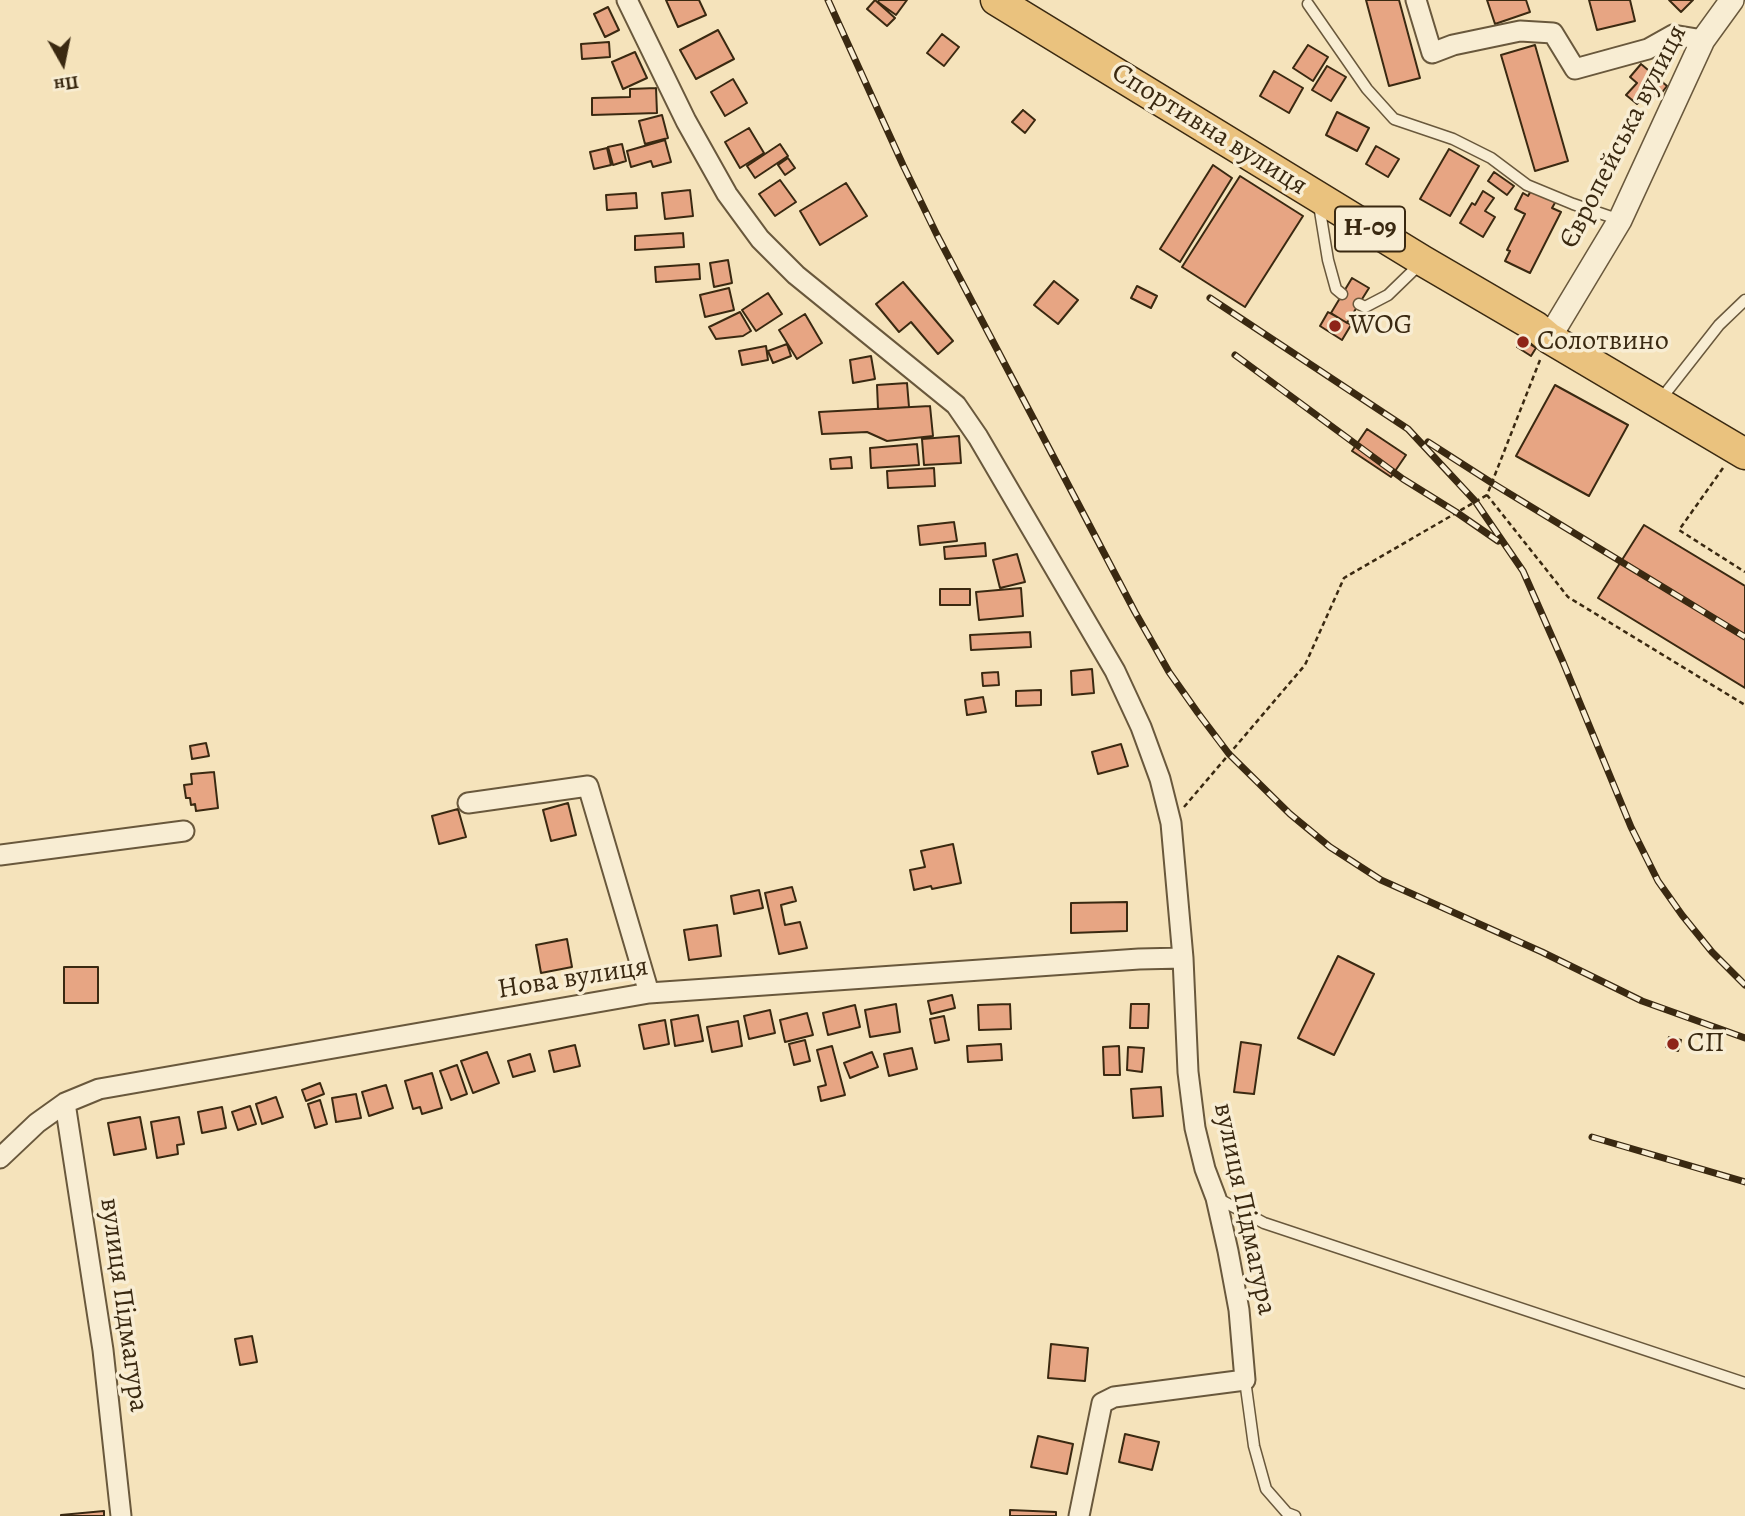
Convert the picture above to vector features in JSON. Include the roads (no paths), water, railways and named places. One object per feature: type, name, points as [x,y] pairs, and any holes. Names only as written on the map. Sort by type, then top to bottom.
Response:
[{"type":"main road","name":"Спортивна вулиця","points":[[996,0],[1536,327],[1549,338],[1741,452]]},
{"type":"street","name":"вулиця Підмагура","points":[[627,0],[686,121],[727,194],[760,239],[796,275],[956,405],[978,437],[1115,671],[1141,727],[1160,779],[1171,823],[1183,958],[1188,1072],[1195,1128],[1205,1169],[1216,1198],[1239,1310],[1245,1380]]},
{"type":"street","points":[[1416,0],[1432,52],[1520,32],[1553,33],[1575,69],[1648,49],[1673,34],[1703,40]]},
{"type":"street","name":"Європейська вулиця","points":[[1549,338],[1620,220],[1703,40],[1732,0]]},
{"type":"street","points":[[468,803],[589,786],[649,993]]},
{"type":"street","points":[[0,855],[184,831]]},
{"type":"street","name":"Нова вулиця","points":[[0,1158],[37,1123],[65,1103],[99,1089],[649,993],[1139,958],[1183,958]]},
{"type":"street","name":"вулиця Підмагура","points":[[65,1103],[103,1350],[121,1516]]},
{"type":"street","points":[[1079,1516],[1102,1403],[1114,1397],[1245,1380]]},
{"type":"lane","points":[[1308,4],[1367,89],[1394,119],[1453,139],[1491,158],[1528,185],[1620,220]]},
{"type":"lane","points":[[1318,197],[1328,260],[1336,289],[1342,294]]},
{"type":"lane","points":[[1359,304],[1365,307],[1388,295],[1423,261]]},
{"type":"lane","points":[[1658,402],[1719,325],[1745,300]]},
{"type":"lane","points":[[1216,1198],[1264,1223],[1745,1383]]},
{"type":"lane","points":[[1245,1380],[1254,1446],[1266,1489],[1287,1513],[1295,1516]]},
{"type":"railway","points":[[828,0],[937,235],[1135,612],[1169,672],[1229,754],[1290,814],[1330,847],[1381,880],[1542,952],[1642,1001],[1745,1038]]},
{"type":"railway","points":[[1210,298],[1408,429],[1475,501],[1523,571],[1631,827],[1658,881],[1712,952],[1745,985]]},
{"type":"railway","points":[[1235,355],[1403,479],[1498,541]]},
{"type":"railway","points":[[1428,442],[1745,637]]},
{"type":"railway","points":[[1592,1137],[1745,1182]]},
{"type":"place","name":"WOG","points":[[1335,326]]},
{"type":"place","name":"Солотвино","points":[[1523,342]]},
{"type":"place","name":"СП","points":[[1673,1044]]}]
